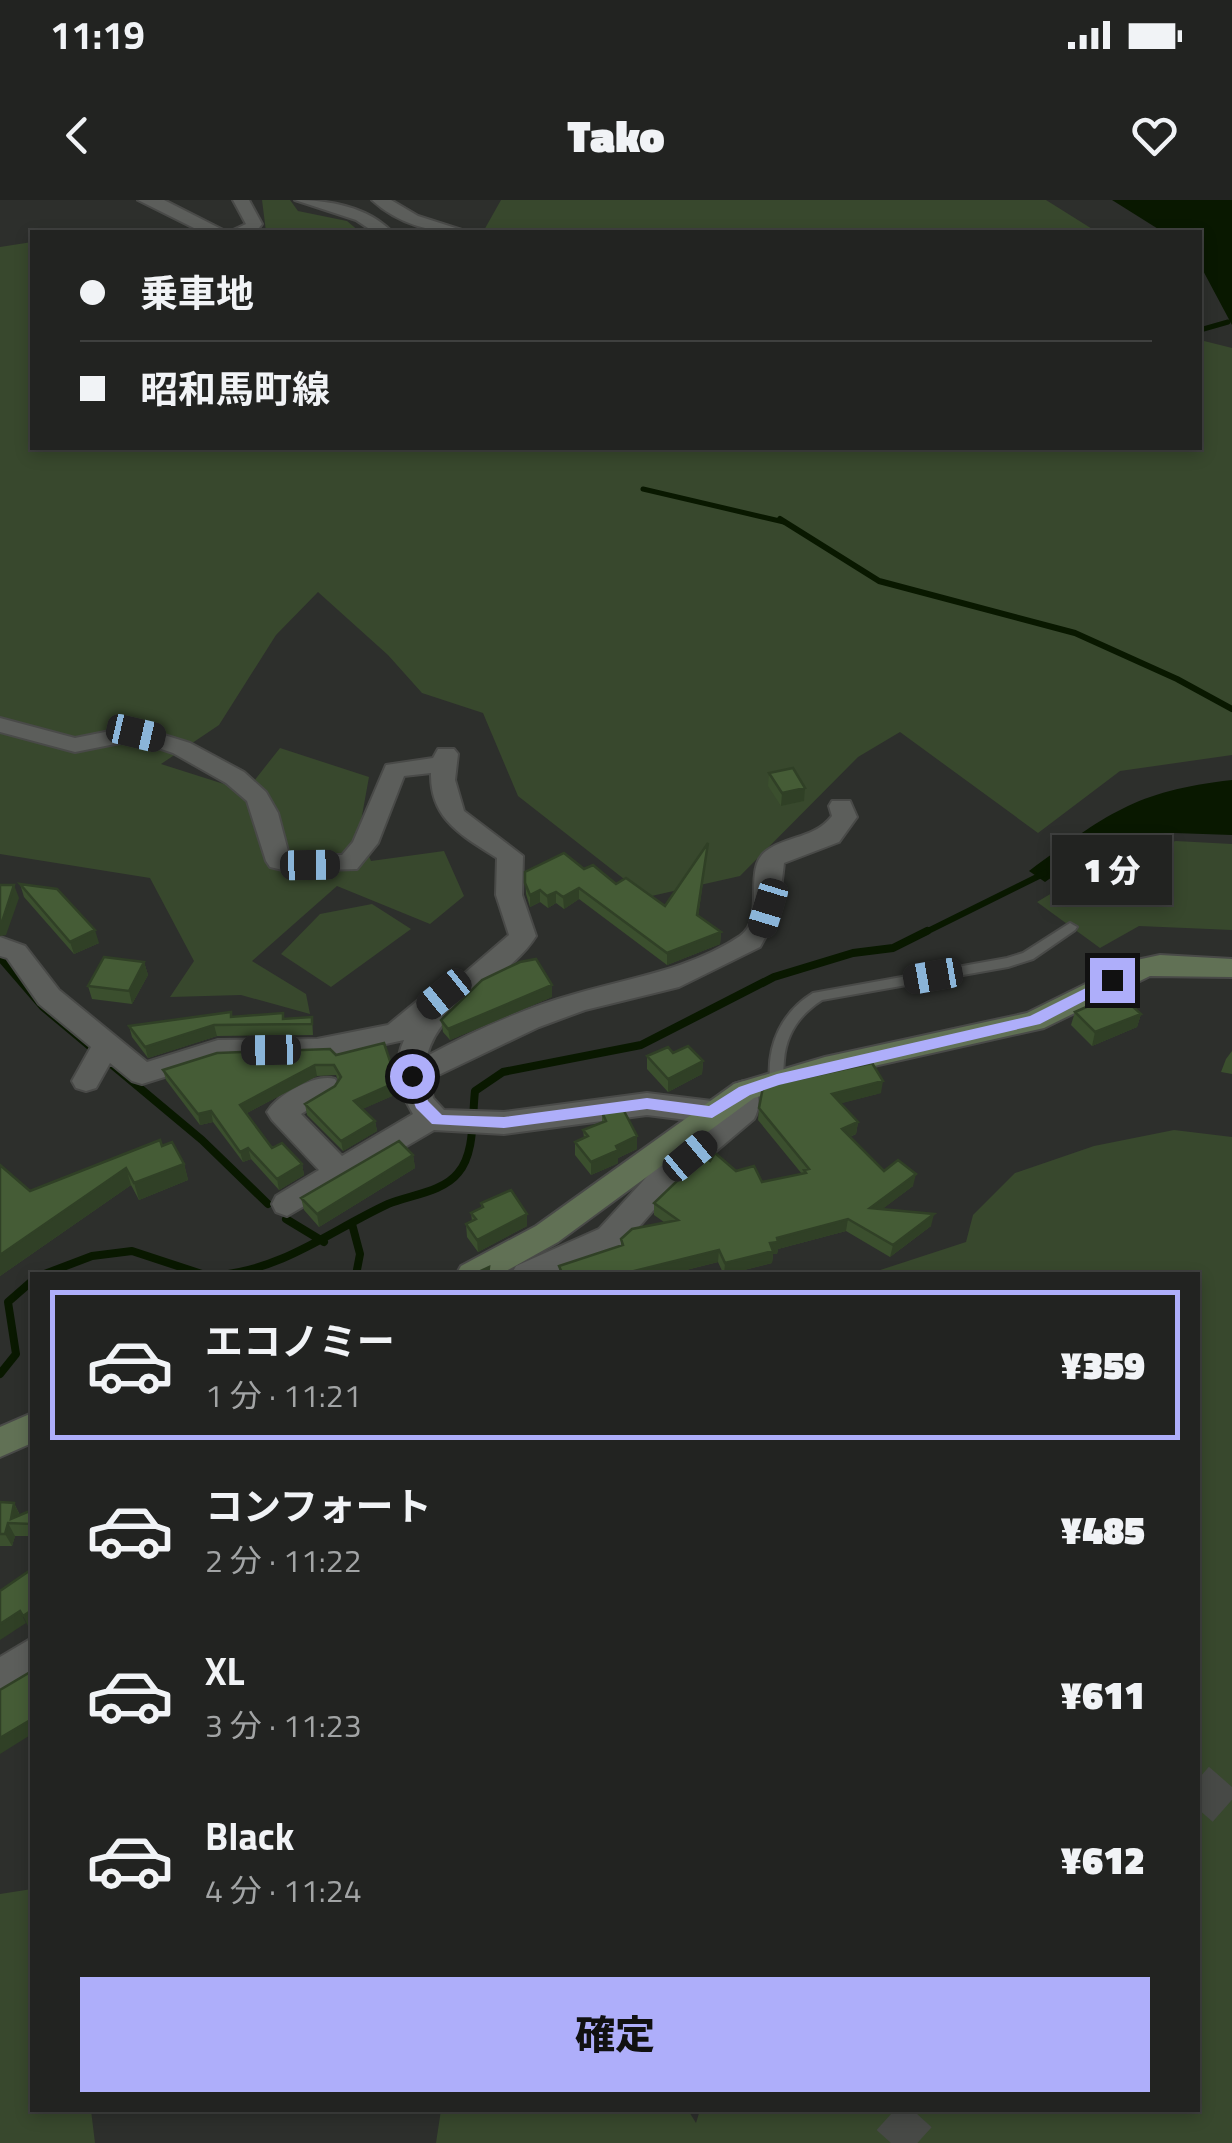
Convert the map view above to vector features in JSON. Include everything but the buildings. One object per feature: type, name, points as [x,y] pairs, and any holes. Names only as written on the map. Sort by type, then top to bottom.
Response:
[{"type":"main road","points":[[477,1272],[547,1234],[744,1091],[1034,1021],[1142,968],[1160,964],[1228,972]]},
{"type":"main road","points":[[0,1442],[30,1428]]},
{"type":"street","points":[[146,200],[170,207],[214,230]]},
{"type":"street","points":[[241,200],[254,224],[249,230]]},
{"type":"street","points":[[302,200],[362,217],[381,230]]},
{"type":"street","points":[[380,200],[412,220],[452,230]]},
{"type":"street","points":[[0,726],[26,729],[70,744],[136,733],[194,755],[254,792],[268,815],[270,846],[279,861],[287,864],[348,863],[371,838],[381,794],[395,770],[444,759],[440,776],[448,808],[479,838],[510,856],[509,895],[523,936],[489,971],[444,994],[398,1032],[317,1048],[218,1050],[142,1074],[95,1064],[16,952],[0,946]]},
{"type":"street","points":[[412,1076],[529,1020],[579,1002],[669,980],[751,941],[761,930],[768,908],[771,863],[775,857],[830,836],[845,817],[841,806]]},
{"type":"street","points":[[459,1120],[421,1104],[411,1063],[432,1017],[465,985]]},
{"type":"street","points":[[325,1086],[282,1112],[340,1173]]},
{"type":"street","points":[[533,1272],[610,1238],[664,1178],[744,1111],[744,1091]]},
{"type":"street","points":[[287,1204],[340,1173],[459,1120],[566,1117],[647,1104],[712,1112]]},
{"type":"street","points":[[0,1679],[30,1656]]},
{"type":"lane","points":[[777,1080],[775,1068],[780,1049],[791,1016],[800,1005],[818,996],[1008,962],[1028,956],[1070,927]]},
{"type":"shaded area","points":[[262,200],[290,200],[298,211],[347,221],[358,230],[266,230]]},
{"type":"shaded area","points":[[501,200],[1046,200],[1094,230],[484,230]]},
{"type":"shaded area","points":[[1112,200],[1232,200],[1232,325],[1202,269],[1202,230],[1160,230]]},
{"type":"shaded area","points":[[30,242],[30,450],[1202,450],[1202,340],[1232,348],[1232,755],[1120,771],[1038,833],[900,732],[858,757],[740,876],[647,897],[518,796],[483,713],[422,693],[388,655],[318,592],[276,635],[219,725],[161,764],[246,791],[280,748],[369,777],[359,832],[371,861],[444,851],[464,896],[430,924],[337,886],[252,961],[306,994],[310,1014],[241,995],[170,997],[194,961],[150,878],[0,854],[0,247]]},
{"type":"shaded area","points":[[1232,780],[1232,835],[1174,833],[1062,870],[1045,882],[1029,871],[1101,820],[1145,799]]},
{"type":"shaded area","points":[[1176,841],[1232,844],[1232,930],[1139,926],[1100,948],[1037,902],[1112,857]]},
{"type":"shaded area","points":[[372,904],[411,929],[331,987],[281,954],[320,914]]},
{"type":"shaded area","points":[[1174,1130],[1232,1137],[1232,2143],[436,2143],[441,2112],[689,2112],[696,2123],[699,2112],[1200,2112],[1200,1272],[874,1272],[966,1242],[973,1215],[1015,1173],[1094,1146]]},
{"type":"shaded area","points":[[30,1889],[30,2112],[91,2112],[95,2143],[0,2143],[0,1894]]},
{"type":"waterway","points":[[1202,329],[1228,322]]},
{"type":"waterway","points":[[643,489],[784,522]]},
{"type":"waterway","points":[[780,519],[879,581],[1075,633],[1177,679],[1232,709]]},
{"type":"waterway","points":[[922,934],[1045,873]]},
{"type":"waterway","points":[[320,1240],[388,1204],[435,1189],[452,1179],[467,1156],[475,1091],[503,1072],[641,1045],[774,977],[853,953],[893,948],[927,931]]},
{"type":"waterway","points":[[0,957],[43,1007],[202,1140],[268,1204]]},
{"type":"waterway","points":[[286,1219],[320,1240]]},
{"type":"waterway","points":[[352,1224],[360,1254],[357,1272]]},
{"type":"waterway","points":[[237,1272],[286,1257],[320,1240]]},
{"type":"waterway","points":[[320,1240],[324,1242]]},
{"type":"waterway","points":[[50,1272],[92,1256],[132,1251],[196,1272]]},
{"type":"waterway","points":[[0,1374],[16,1354],[8,1302],[30,1283]]},
{"type":"tunnel","points":[[1200,1807],[1232,1770]]},
{"type":"tunnel","points":[[891,2143],[919,2112]]},
{"type":"route","points":[[412,1076],[421,1104],[438,1120],[504,1122],[647,1104],[712,1112],[744,1091],[777,1080],[1034,1021],[1112,980]]}]
